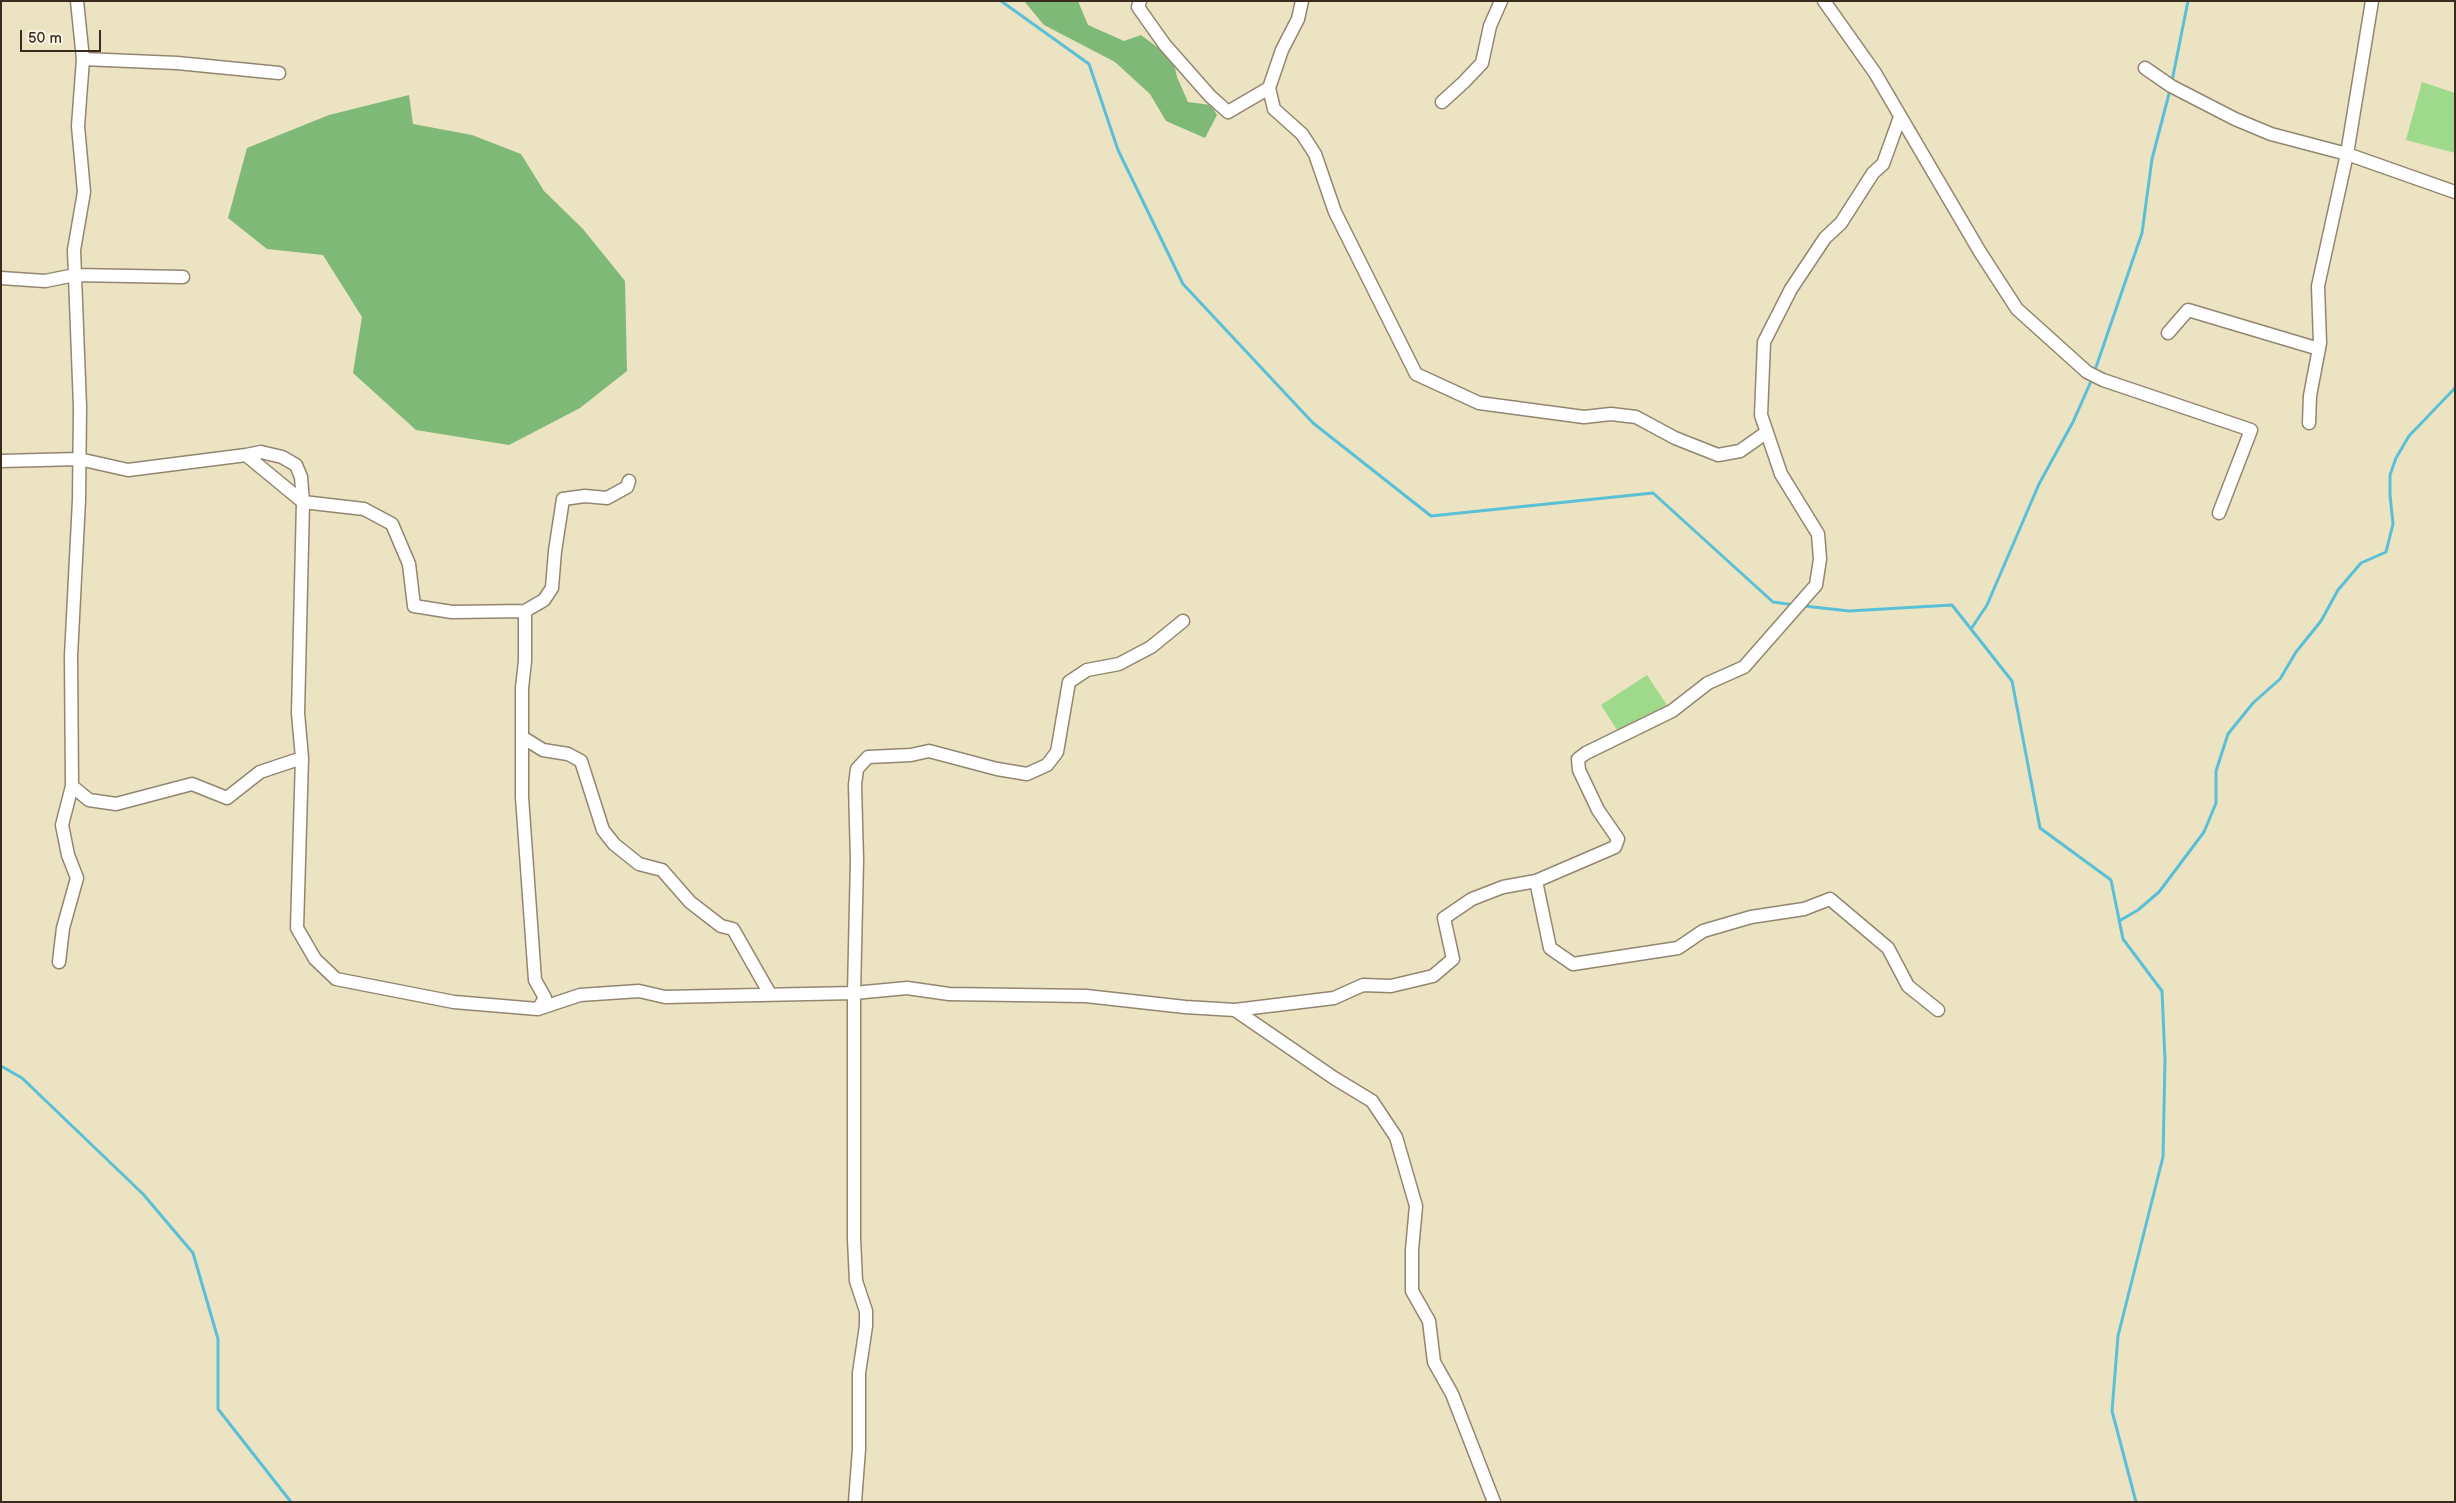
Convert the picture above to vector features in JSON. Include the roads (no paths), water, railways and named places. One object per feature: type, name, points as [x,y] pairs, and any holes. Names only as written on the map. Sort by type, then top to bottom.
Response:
[{"type":"street","points":[[59,962],[63,928],[76,878],[68,855],[62,825],[72,786],[71,656],[80,407],[74,250],[84,192],[78,126],[83,59],[77,1]]},
{"type":"street","points":[[1140,1],[1138,7],[1164,45],[1210,96],[1228,112],[1269,88]]},
{"type":"street","points":[[1302,1],[1298,19],[1282,50],[1269,88],[1274,109],[1302,134],[1315,154],[1334,212],[1416,374],[1479,403],[1584,417],[1611,414],[1636,417],[1675,438],[1718,455],[1740,451],[1766,432]]},
{"type":"street","points":[[1442,102],[1482,63],[1490,26],[1501,1]]},
{"type":"street","points":[[1824,1],[1875,73],[1980,252],[2017,309],[2087,372],[2103,380],[2251,430],[2219,513]]},
{"type":"street","points":[[2309,423],[2310,396],[2321,334],[2318,286],[2347,154],[2372,1]]},
{"type":"street","points":[[83,59],[176,63],[279,73]]},
{"type":"street","points":[[2145,68],[2171,86],[2253,127],[2271,134],[2347,154],[2455,192]]},
{"type":"street","points":[[1,461],[79,459],[128,470],[261,452],[282,456],[296,465],[300,477],[303,502],[298,713],[302,758],[297,928],[315,959],[336,979],[454,1002],[538,1008],[580,995],[639,991],[665,997],[854,993],[907,988],[949,994],[1086,996],[1185,1007],[1235,1010],[1334,998],[1363,986],[1392,986],[1434,976],[1453,960],[1444,918],[1480,896],[1503,887],[1536,881],[1616,847],[1618,839],[1598,810],[1579,770],[1578,760],[1586,753],[1672,711],[1708,684],[1744,668],[1816,585],[1820,559],[1818,534],[1781,474],[1761,415],[1764,342],[1792,289],[1825,238],[1841,223],[1873,173],[1883,164],[1900,116]]},
{"type":"street","points":[[1,278],[45,281],[75,275],[183,277]]},
{"type":"street","points":[[2168,333],[2188,310],[2319,349]]},
{"type":"street","points":[[246,455],[303,502],[364,509],[392,524],[409,564],[414,606],[452,612],[525,611],[544,600],[552,588],[556,561],[554,551],[563,499],[585,496],[606,498],[627,487],[629,481]]},
{"type":"street","points":[[525,611],[522,797],[535,980],[545,998],[538,1008]]},
{"type":"street","points":[[856,1502],[859,1449],[859,1373],[866,1326],[866,1311],[856,1281],[854,993],[857,860],[855,785],[858,769],[868,757],[911,755],[929,751],[997,769],[1027,774],[1046,765],[1057,752],[1069,682],[1087,670],[1119,664],[1151,647],[1183,622]]},
{"type":"street","points":[[522,737],[543,750],[568,754],[581,761],[603,830],[614,844],[639,864],[662,870],[690,902],[721,926],[733,929],[770,994]]},
{"type":"street","points":[[72,786],[89,800],[116,804],[192,784],[228,798],[260,772],[302,758]]},
{"type":"street","points":[[1536,881],[1550,948],[1573,964],[1678,948],[1703,930],[1751,917],[1804,909],[1830,899],[1888,948],[1908,986],[1938,1010]]},
{"type":"street","points":[[1235,1010],[1334,1078],[1372,1101],[1396,1137],[1416,1206],[1412,1250],[1412,1291],[1428,1322],[1434,1362],[1452,1394],[1494,1502]]},
{"type":"waterway","points":[[1001,1],[1089,64],[1118,150],[1183,284],[1313,423],[1431,516],[1653,493],[1773,602],[1795,605]]},
{"type":"waterway","points":[[2172,81],[2188,1]]},
{"type":"waterway","points":[[2094,373],[2142,233],[2152,159],[2170,90]]},
{"type":"waterway","points":[[1971,629],[1987,605],[2039,484],[2073,422],[2092,379]]},
{"type":"waterway","points":[[2119,921],[2138,910],[2159,892],[2204,832],[2216,803],[2216,771],[2228,734],[2253,703],[2280,679],[2296,652],[2321,621],[2338,590],[2361,563],[2386,552],[2393,524],[2390,475],[2396,458],[2409,436],[2455,388]]},
{"type":"waterway","points":[[1804,606],[1849,611],[1952,605],[2012,681],[2040,828],[2111,880],[2123,939],[2162,991],[2165,1060],[2163,1157],[2118,1336],[2112,1411],[2136,1502]]},
{"type":"waterway","points":[[1,1066],[22,1078],[143,1194],[193,1253],[218,1339],[218,1409],[291,1502]]}]
